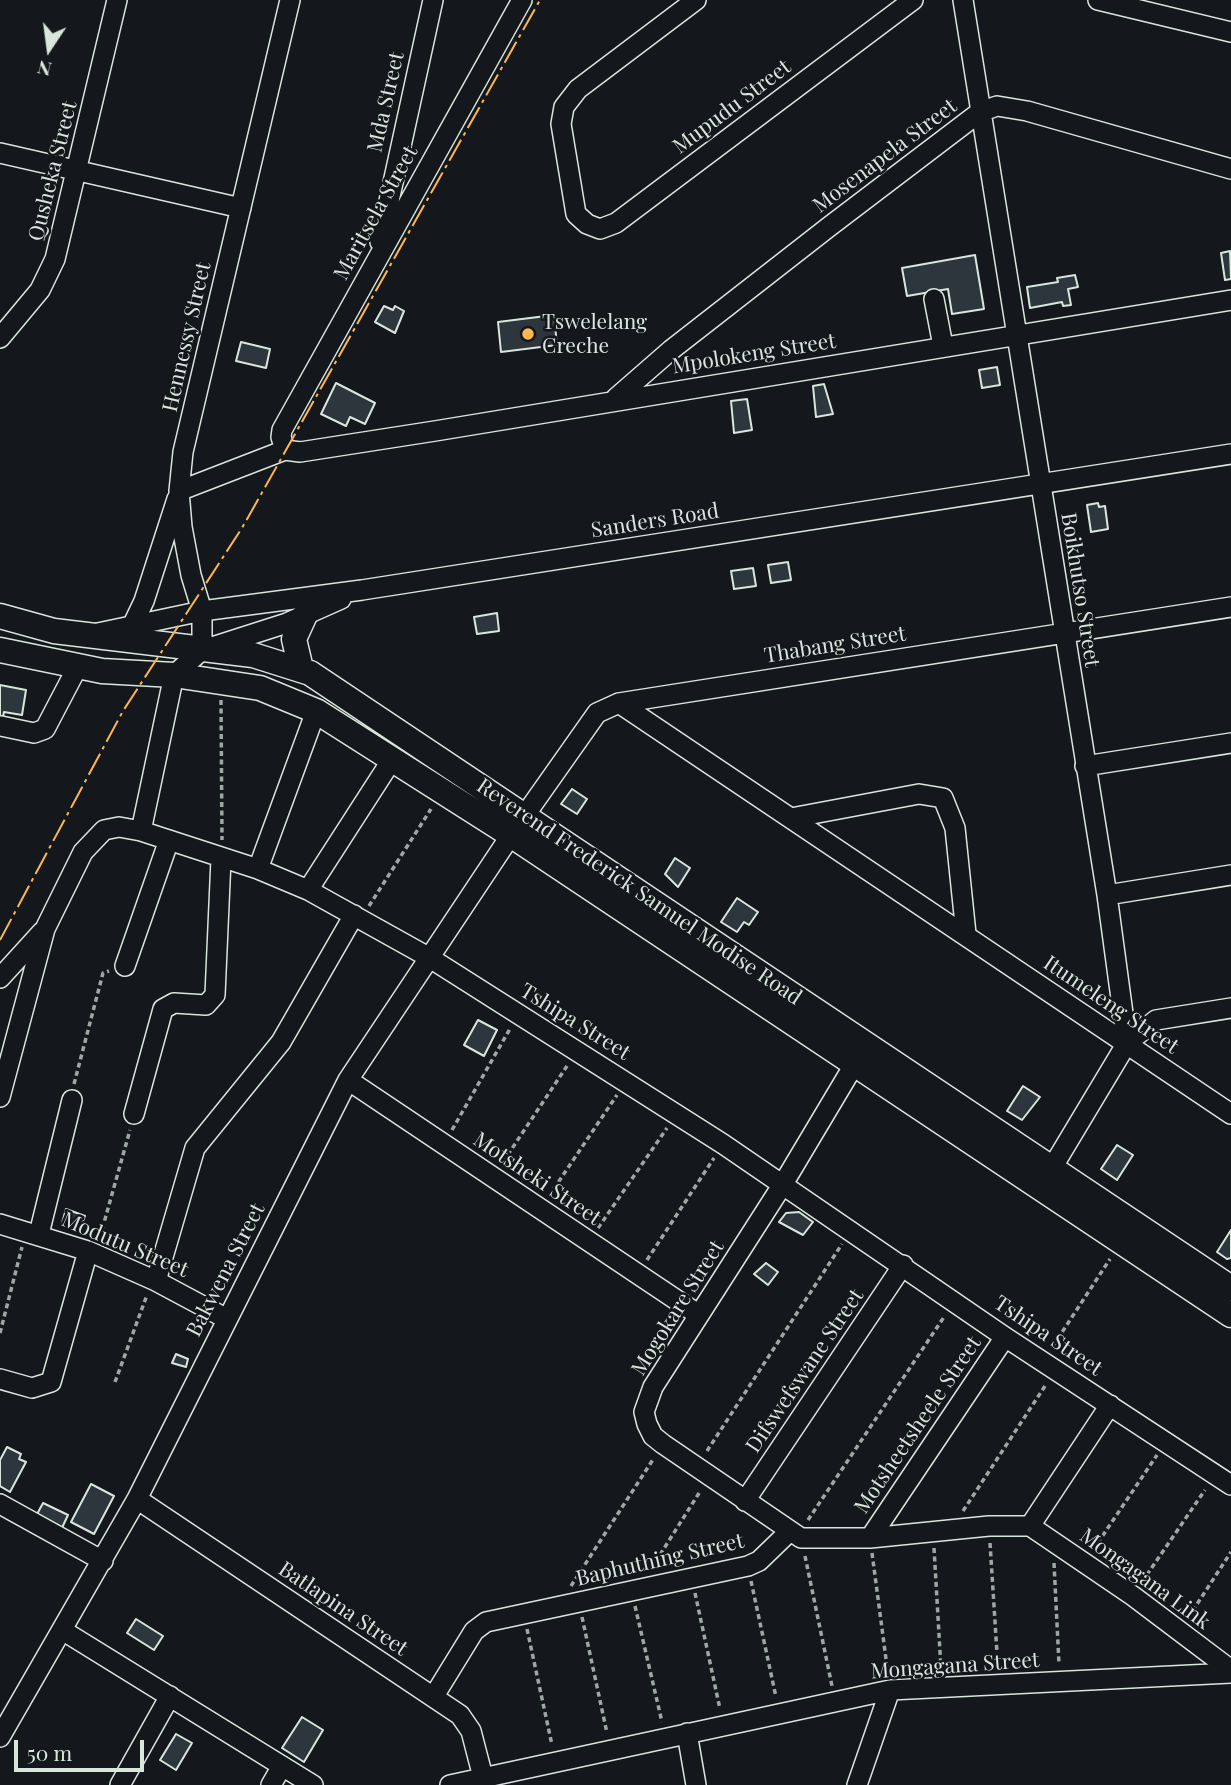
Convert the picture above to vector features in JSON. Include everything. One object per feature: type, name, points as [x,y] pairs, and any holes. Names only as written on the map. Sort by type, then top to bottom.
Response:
[{"type":"main road","points":[[301,670],[294,639],[305,615]]},
{"type":"main road","name":"Reverend Frederick Samuel Modise Road","points":[[0,616],[28,625],[87,636],[253,655],[301,670],[362,706],[518,825],[854,1065],[1231,1315]]},
{"type":"main road","name":"Reverend Frederick Samuel Modise Road","points":[[0,650],[78,666],[174,674],[260,688],[316,710],[444,791],[518,825],[1052,1168],[1231,1287]]},
{"type":"street","name":"Qusheka Street","points":[[0,338],[48,275],[78,170],[117,0]]},
{"type":"street","name":"Hennessy Street","points":[[202,650],[202,611],[191,575],[179,491],[183,452],[290,0]]},
{"type":"street","name":"Mda Street","points":[[378,256],[433,0]]},
{"type":"street","name":"Maritsela Street","points":[[285,450],[282,430],[522,0]]},
{"type":"street","name":"Mupudu Street","points":[[696,0],[578,89],[564,107],[561,124],[576,214],[593,227],[610,227],[912,0]]},
{"type":"street","name":"Boikhutso Street","points":[[963,0],[1107,895],[1127,1043]]},
{"type":"street","points":[[1098,0],[1231,32]]},
{"type":"street","name":"Mosenapela Street","points":[[615,399],[671,350],[980,112],[1003,105],[1231,169]]},
{"type":"street","points":[[0,153],[241,208]]},
{"type":"street","points":[[934,299],[943,346]]},
{"type":"street","name":"Mpolokeng Street","points":[[179,491],[285,450],[300,452],[327,448],[1231,300]]},
{"type":"street","name":"Sanders Road","points":[[87,636],[202,611],[362,590],[1231,454]]},
{"type":"street","points":[[133,624],[144,601],[179,491]]},
{"type":"street","points":[[141,831],[174,674],[202,650],[305,615],[362,590]]},
{"type":"street","name":"Thabang Street","points":[[518,825],[588,722],[597,713],[619,704],[1063,631],[1231,607]]},
{"type":"street","points":[[1,726],[34,733],[45,729],[78,666]]},
{"type":"street","name":"Itumeleng Street","points":[[619,704],[1231,1114]]},
{"type":"street","points":[[258,869],[316,710]]},
{"type":"street","points":[[1085,766],[1231,743]]},
{"type":"street","points":[[308,890],[393,758]]},
{"type":"street","points":[[791,818],[919,794],[943,799],[955,828],[966,934]]},
{"type":"street","name":"Bakwena Street","points":[[0,1737],[137,1499],[348,1080],[518,825]]},
{"type":"street","name":"Tshipa Street","points":[[0,1097],[45,929],[83,852],[98,834],[119,827],[141,831],[258,869],[308,890],[430,958],[723,1144],[1005,1337],[1224,1479]]},
{"type":"street","points":[[125,966],[169,840]]},
{"type":"street","points":[[134,1114],[163,1009],[174,1003],[206,1005],[215,995],[222,859]]},
{"type":"street","points":[[1107,895],[1231,875]]},
{"type":"street","points":[[155,1280],[195,1148],[281,1042],[357,917]]},
{"type":"street","points":[[0,978],[45,929]]},
{"type":"street","points":[[1052,1168],[1127,1043],[1156,1020],[1231,1008]]},
{"type":"street","name":"Mogokare Street","points":[[796,1535],[653,1436],[644,1412],[653,1387],[783,1184],[854,1065]]},
{"type":"street","name":"Motsheki Street","points":[[348,1080],[699,1315]]},
{"type":"street","points":[[33,1232],[72,1100]]},
{"type":"street","name":"Modutu Street","points":[[0,1224],[33,1232],[92,1253],[155,1280],[227,1319]]},
{"type":"street","points":[[0,1379],[32,1388],[51,1382],[92,1253]]},
{"type":"street","name":"Difswefswane Street","points":[[746,1501],[903,1265]]},
{"type":"street","name":"Motsheetsheele Street","points":[[870,1538],[1005,1337]]},
{"type":"street","points":[[796,1535],[870,1538],[989,1526],[1030,1526],[1110,1405]]},
{"type":"street","name":"Batlapina Street","points":[[137,1499],[434,1696],[467,1722],[484,1781]]},
{"type":"street","points":[[0,1504],[103,1561]]},
{"type":"street","name":"Mongagana Link","points":[[1030,1526],[1133,1595],[1231,1671]]},
{"type":"street","name":"Baphuthing Street","points":[[434,1696],[474,1630],[486,1622],[748,1566],[796,1535]]},
{"type":"street","points":[[62,1630],[313,1785]]},
{"type":"street","name":"Mongagana Street","points":[[450,1785],[484,1781],[611,1749],[890,1690],[1231,1671]]},
{"type":"street","points":[[857,1785],[890,1690]]},
{"type":"street","points":[[120,1785],[170,1696]]},
{"type":"street","points":[[687,1733],[696,1785]]},
{"type":"street","points":[[271,1785],[282,1766]]},
{"type":"path","points":[[221,681],[222,859]]},
{"type":"path","points":[[357,917],[444,791]]},
{"type":"path","points":[[72,1100],[72,1089],[103,973],[125,966]]},
{"type":"path","points":[[444,1144],[519,1013]]},
{"type":"path","points":[[493,1177],[578,1050]]},
{"type":"path","points":[[540,1210],[626,1082]]},
{"type":"path","points":[[92,1253],[134,1114]]},
{"type":"path","points":[[589,1241],[676,1114]]},
{"type":"path","points":[[637,1274],[723,1144]]},
{"type":"path","points":[[666,1738],[635,1590],[703,1471],[851,1231]]},
{"type":"path","points":[[0,1333],[33,1232]]},
{"type":"path","points":[[942,1685],[942,1530],[1050,1364],[1121,1243]]},
{"type":"path","points":[[115,1382],[155,1280]]},
{"type":"path","points":[[835,1702],[796,1535],[954,1300]]},
{"type":"path","points":[[1085,1562],[1166,1442]]},
{"type":"path","points":[[611,1749],[569,1603],[663,1444]]},
{"type":"path","points":[[1133,1595],[1224,1479]]},
{"type":"path","points":[[989,1526],[999,1685]]},
{"type":"path","points":[[870,1538],[890,1690]]},
{"type":"path","points":[[1052,1540],[1059,1681]]},
{"type":"path","points":[[1179,1631],[1231,1552]]},
{"type":"path","points":[[748,1566],[780,1713]]},
{"type":"path","points":[[692,1579],[723,1724]]},
{"type":"path","points":[[524,1614],[555,1762]]},
{"type":"building","points":[[1230,251],[1231,279],[1225,280],[1221,253]]},
{"type":"building","points":[[975,255],[984,309],[952,314],[948,289],[907,296],[902,268]]},
{"type":"building","points":[[1075,275],[1078,287],[1068,289],[1071,305],[1063,306],[1062,302],[1030,308],[1027,287],[1058,282],[1057,278]]},
{"type":"building","points":[[384,306],[393,310],[395,306],[404,311],[395,333],[375,322]]},
{"type":"building","name":"Tswelelang Creche","points":[[554,315],[557,345],[501,352],[498,322]]},
{"type":"building","points":[[241,342],[270,349],[266,368],[236,361]]},
{"type":"building","points":[[997,367],[1000,385],[982,388],[979,370]]},
{"type":"building","points":[[336,383],[375,403],[365,424],[350,417],[346,426],[321,414]]},
{"type":"building","points":[[824,384],[833,414],[816,417],[813,386]]},
{"type":"building","points":[[747,399],[752,430],[734,433],[731,401]]},
{"type":"building","points":[[1098,503],[1099,507],[1105,506],[1108,529],[1091,532],[1087,505]]},
{"type":"building","points":[[788,562],[791,580],[771,583],[768,565]]},
{"type":"building","points":[[753,568],[756,586],[734,589],[731,571]]},
{"type":"building","points":[[497,613],[499,631],[477,634],[474,617]]},
{"type":"building","points":[[0,685],[26,690],[22,715],[4,712],[0,731]]},
{"type":"building","points":[[572,789],[587,799],[577,814],[561,804]]},
{"type":"building","points":[[675,858],[690,868],[678,887],[665,874]]},
{"type":"building","points":[[737,898],[758,912],[749,925],[744,922],[737,932],[721,922]]},
{"type":"building","points":[[478,1020],[497,1030],[484,1056],[464,1045]]},
{"type":"building","points":[[1023,1086],[1040,1097],[1022,1120],[1007,1111]]},
{"type":"building","points":[[1117,1145],[1133,1155],[1117,1180],[1101,1169]]},
{"type":"building","points":[[66,1209],[85,1216],[80,1229],[62,1223]]},
{"type":"building","points":[[799,1212],[813,1222],[803,1235],[779,1222],[786,1213]]},
{"type":"building","points":[[1231,1230],[1231,1258],[1227,1259],[1217,1252]]},
{"type":"building","points":[[766,1263],[778,1272],[768,1285],[754,1274]]},
{"type":"building","points":[[176,1354],[188,1359],[186,1367],[172,1363]]},
{"type":"building","points":[[7,1447],[21,1454],[19,1459],[26,1462],[10,1492],[0,1486],[0,1460]]},
{"type":"building","points":[[91,1484],[114,1496],[94,1534],[71,1522]]},
{"type":"building","points":[[43,1503],[68,1515],[61,1530],[35,1518]]},
{"type":"building","points":[[136,1619],[163,1636],[154,1650],[127,1633]]},
{"type":"building","points":[[302,1717],[323,1730],[304,1762],[282,1748]]},
{"type":"building","points":[[176,1734],[192,1743],[176,1770],[160,1760]]},
{"type":"power","points":[[0,940],[123,711],[242,528],[540,0]]},
{"type":"place","name":"Tswelelang Creche","points":[[528,334]]}]
